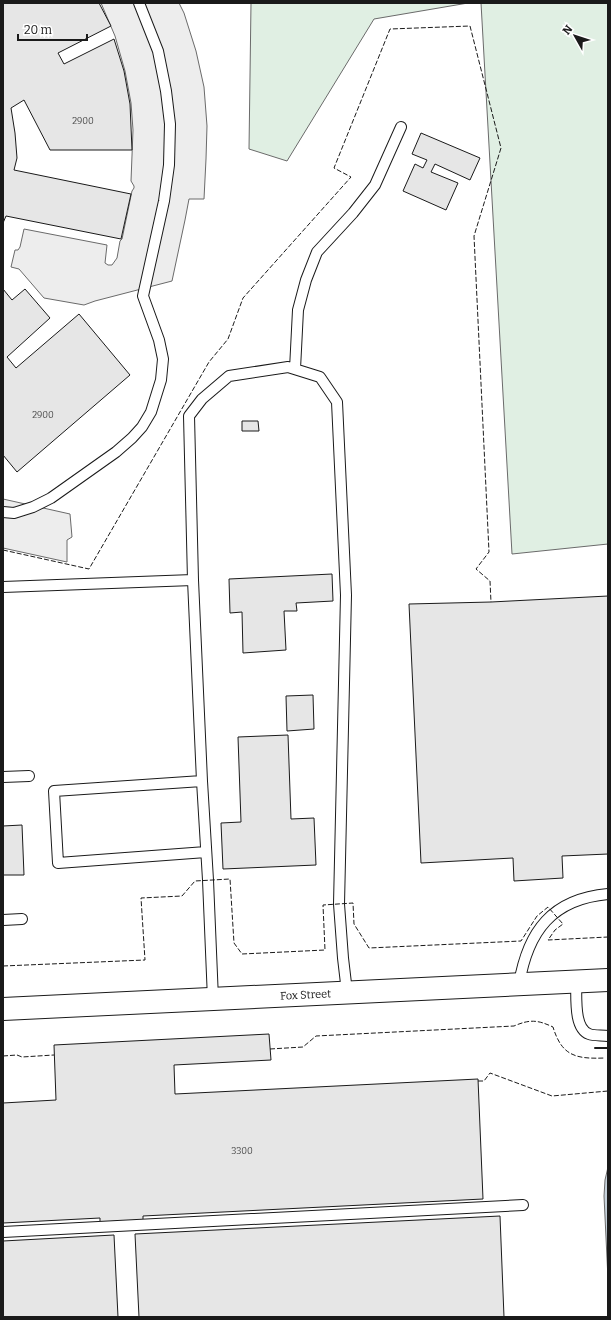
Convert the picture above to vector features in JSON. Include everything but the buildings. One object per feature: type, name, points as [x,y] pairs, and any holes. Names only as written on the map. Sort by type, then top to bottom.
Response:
[{"type":"street","name":"Fox Street","points":[[3,1009],[608,980]]},
{"type":"lane","points":[[3,512],[14,513],[33,507],[51,498],[116,452],[132,438],[151,412],[161,380],[163,359],[159,340],[143,296],[164,201],[169,165],[170,124],[166,91],[158,51],[139,3]]},
{"type":"lane","points":[[296,369],[298,310],[306,280],[317,252],[375,185],[402,127]]},
{"type":"lane","points":[[212,999],[193,580],[189,416],[202,399],[229,376],[288,367],[320,378],[337,402],[346,595],[339,904],[347,992]]},
{"type":"lane","points":[[3,587],[193,580]]},
{"type":"lane","points":[[3,777],[29,776]]},
{"type":"lane","points":[[202,781],[54,791],[58,863],[206,852]]},
{"type":"lane","points":[[519,984],[522,966],[531,941],[554,913],[575,900],[594,895],[608,894]]},
{"type":"lane","points":[[3,920],[22,918]]},
{"type":"lane","points":[[576,981],[579,1023],[582,1029],[589,1034],[608,1036]]},
{"type":"lane","points":[[3,1232],[523,1205]]},
{"type":"green space","points":[[251,3],[468,3],[374,19],[287,161],[249,149]]},
{"type":"green space","points":[[481,3],[608,3],[608,544],[512,554]]},
{"type":"shaded area","points":[[101,3],[179,3],[184,13],[196,51],[204,87],[207,126],[204,199],[189,199],[172,281],[84,305],[44,298],[19,269],[11,267],[15,250],[18,250],[20,247],[24,229],[107,245],[105,263],[112,265],[117,258],[132,191],[134,188],[131,181],[133,130],[131,103],[125,71],[115,36]]},
{"type":"shaded area","points":[[3,499],[70,514],[72,537],[67,540],[67,562],[3,548]]},
{"type":"shaded area","points":[[608,1167],[608,1279],[604,1196]]},
{"type":"fence","points":[[3,550],[89,569],[209,362],[228,339],[243,298],[351,177],[334,168],[390,29],[470,26],[501,148],[474,236],[489,552],[476,569],[490,581],[491,602]]},
{"type":"fence","points":[[3,966],[145,960],[141,898],[182,896],[195,881],[230,879],[234,943],[242,954],[325,950],[323,905],[353,903],[354,924],[369,948],[521,941],[537,916],[548,907],[563,924],[555,930],[548,940],[608,937]]},
{"type":"fence","points":[[270,1049],[303,1047],[316,1036],[514,1026],[525,1022],[534,1021],[553,1027],[561,1045],[572,1054],[586,1058],[605,1058]]},
{"type":"fence","points":[[3,1056],[17,1055],[22,1057],[54,1055]]},
{"type":"fence","points":[[478,1081],[484,1081],[490,1073],[552,1096],[608,1091]]},
{"type":"wall","points":[[595,1048],[608,1048]]}]
